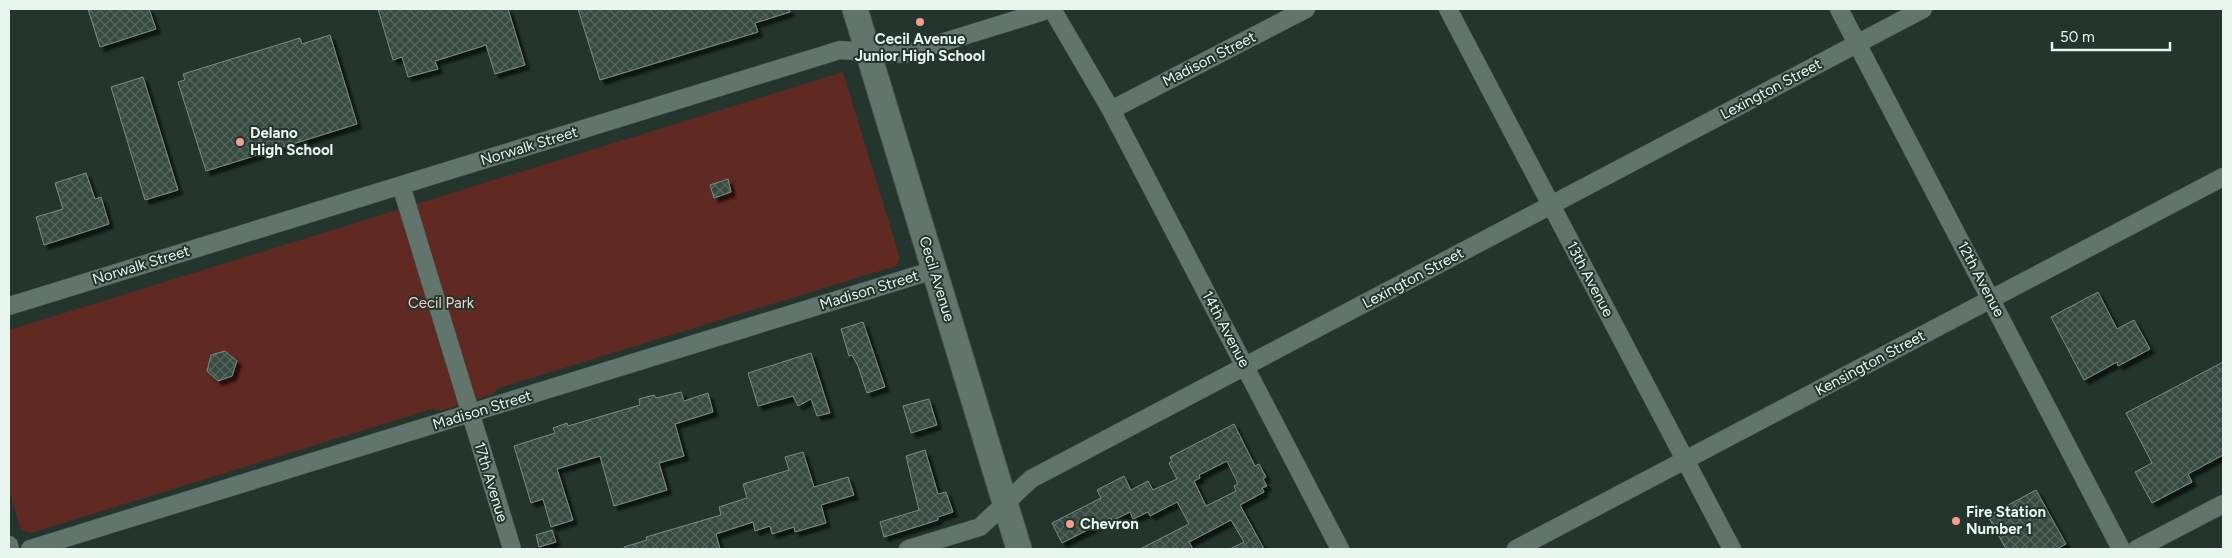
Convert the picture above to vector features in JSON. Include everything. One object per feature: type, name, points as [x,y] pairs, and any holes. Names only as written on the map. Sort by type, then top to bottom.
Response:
[{"type":"main road","name":"Cecil Avenue","points":[[855,9],[1020,549]]},
{"type":"street","name":"Norwalk Street","points":[[9,306],[840,50],[905,54],[1052,9],[1111,110]]},
{"type":"street","name":"Madison Street","points":[[1111,110],[1306,9]]},
{"type":"street","name":"13th Avenue","points":[[1448,9],[1732,549]]},
{"type":"street","name":"12th Avenue","points":[[1839,9],[2120,549]]},
{"type":"street","name":"Lexington Street","points":[[908,549],[980,527],[1030,478],[1923,9]]},
{"type":"street","name":"14th Avenue","points":[[1111,110],[1340,549]]},
{"type":"street","name":"Kensington Street","points":[[1516,549],[2223,177]]},
{"type":"street","name":"17th Avenue","points":[[401,185],[512,549]]},
{"type":"street","name":"Madison Street","points":[[30,549],[934,270]]},
{"type":"street","points":[[2137,549],[2223,504]]},
{"type":"street","points":[[9,545],[10,549]]},
{"type":"green space","name":"Cecil Park","points":[[843,72],[900,258],[896,266],[499,388],[491,395],[440,411],[432,409],[31,533],[24,531],[20,527],[9,490],[9,330]]},
{"type":"building","points":[[88,9],[149,9],[156,29],[100,47]]},
{"type":"building","points":[[378,9],[508,9],[525,65],[495,74],[486,45],[435,61],[438,69],[408,77],[402,57],[393,60]]},
{"type":"building","points":[[578,9],[789,9],[790,12],[755,23],[758,32],[600,80]]},
{"type":"building","points":[[330,35],[357,124],[206,171],[178,82],[185,80],[183,74],[300,38],[302,44]]},
{"type":"building","points":[[143,77],[178,190],[145,200],[111,87]]},
{"type":"building","points":[[86,173],[95,199],[101,197],[109,224],[44,245],[36,217],[63,209],[55,183]]},
{"type":"building","points":[[728,179],[731,192],[714,198],[710,185]]},
{"type":"building","points":[[2098,292],[2117,329],[2134,320],[2150,349],[2118,366],[2117,362],[2084,380],[2051,317]]},
{"type":"building","points":[[863,322],[885,387],[867,393],[858,366],[852,355],[849,356],[841,329]]},
{"type":"building","points":[[225,351],[237,361],[232,376],[218,381],[207,371],[211,355]]},
{"type":"building","points":[[811,353],[830,413],[817,416],[811,399],[798,406],[793,396],[758,406],[748,373]]},
{"type":"building","points":[[2223,362],[2223,455],[2188,474],[2192,482],[2152,503],[2135,472],[2152,463],[2126,413]]},
{"type":"building","points":[[681,392],[684,401],[708,393],[713,412],[675,424],[684,456],[659,463],[667,490],[614,506],[600,456],[557,469],[573,520],[551,527],[543,499],[531,503],[514,446],[555,433],[553,428],[567,423],[568,426],[640,405],[639,399],[654,395],[656,398]]},
{"type":"building","points":[[929,399],[937,425],[911,433],[903,406]]},
{"type":"building","points":[[1234,424],[1255,466],[1259,464],[1266,477],[1263,479],[1267,486],[1262,488],[1264,492],[1240,505],[1264,549],[1230,549],[1244,542],[1231,520],[1189,542],[1193,549],[1140,549],[1189,524],[1177,502],[1150,516],[1148,512],[1133,519],[1130,512],[1112,521],[1111,518],[1062,543],[1052,523],[1101,498],[1097,490],[1124,476],[1131,490],[1148,481],[1153,490],[1177,479],[1169,463],[1172,461],[1170,457]],"holes":[[[1227,461],[1238,484],[1234,486],[1236,491],[1206,506],[1194,481],[1200,478],[1199,475]]]},
{"type":"building","points":[[925,450],[938,494],[946,492],[953,512],[938,517],[938,520],[884,537],[880,522],[919,510],[906,456]]},
{"type":"building","points":[[803,452],[814,487],[848,477],[854,495],[821,505],[826,523],[795,532],[794,527],[772,534],[770,526],[755,531],[753,522],[716,534],[720,549],[625,549],[624,547],[647,540],[646,537],[721,515],[719,507],[747,498],[743,484],[789,470],[785,457]]},
{"type":"building","points":[[2036,490],[2066,544],[2057,549],[2006,549],[1988,516]]},
{"type":"building","points":[[552,530],[556,542],[539,547],[536,535]]},
{"type":"place","name":"Cecil Avenue Junior High School","points":[[920,22]]},
{"type":"place","name":"Delano High School","points":[[240,142]]},
{"type":"place","name":"Fire Station Number 1","points":[[1956,521]]},
{"type":"place","name":"Chevron","points":[[1070,524]]}]
